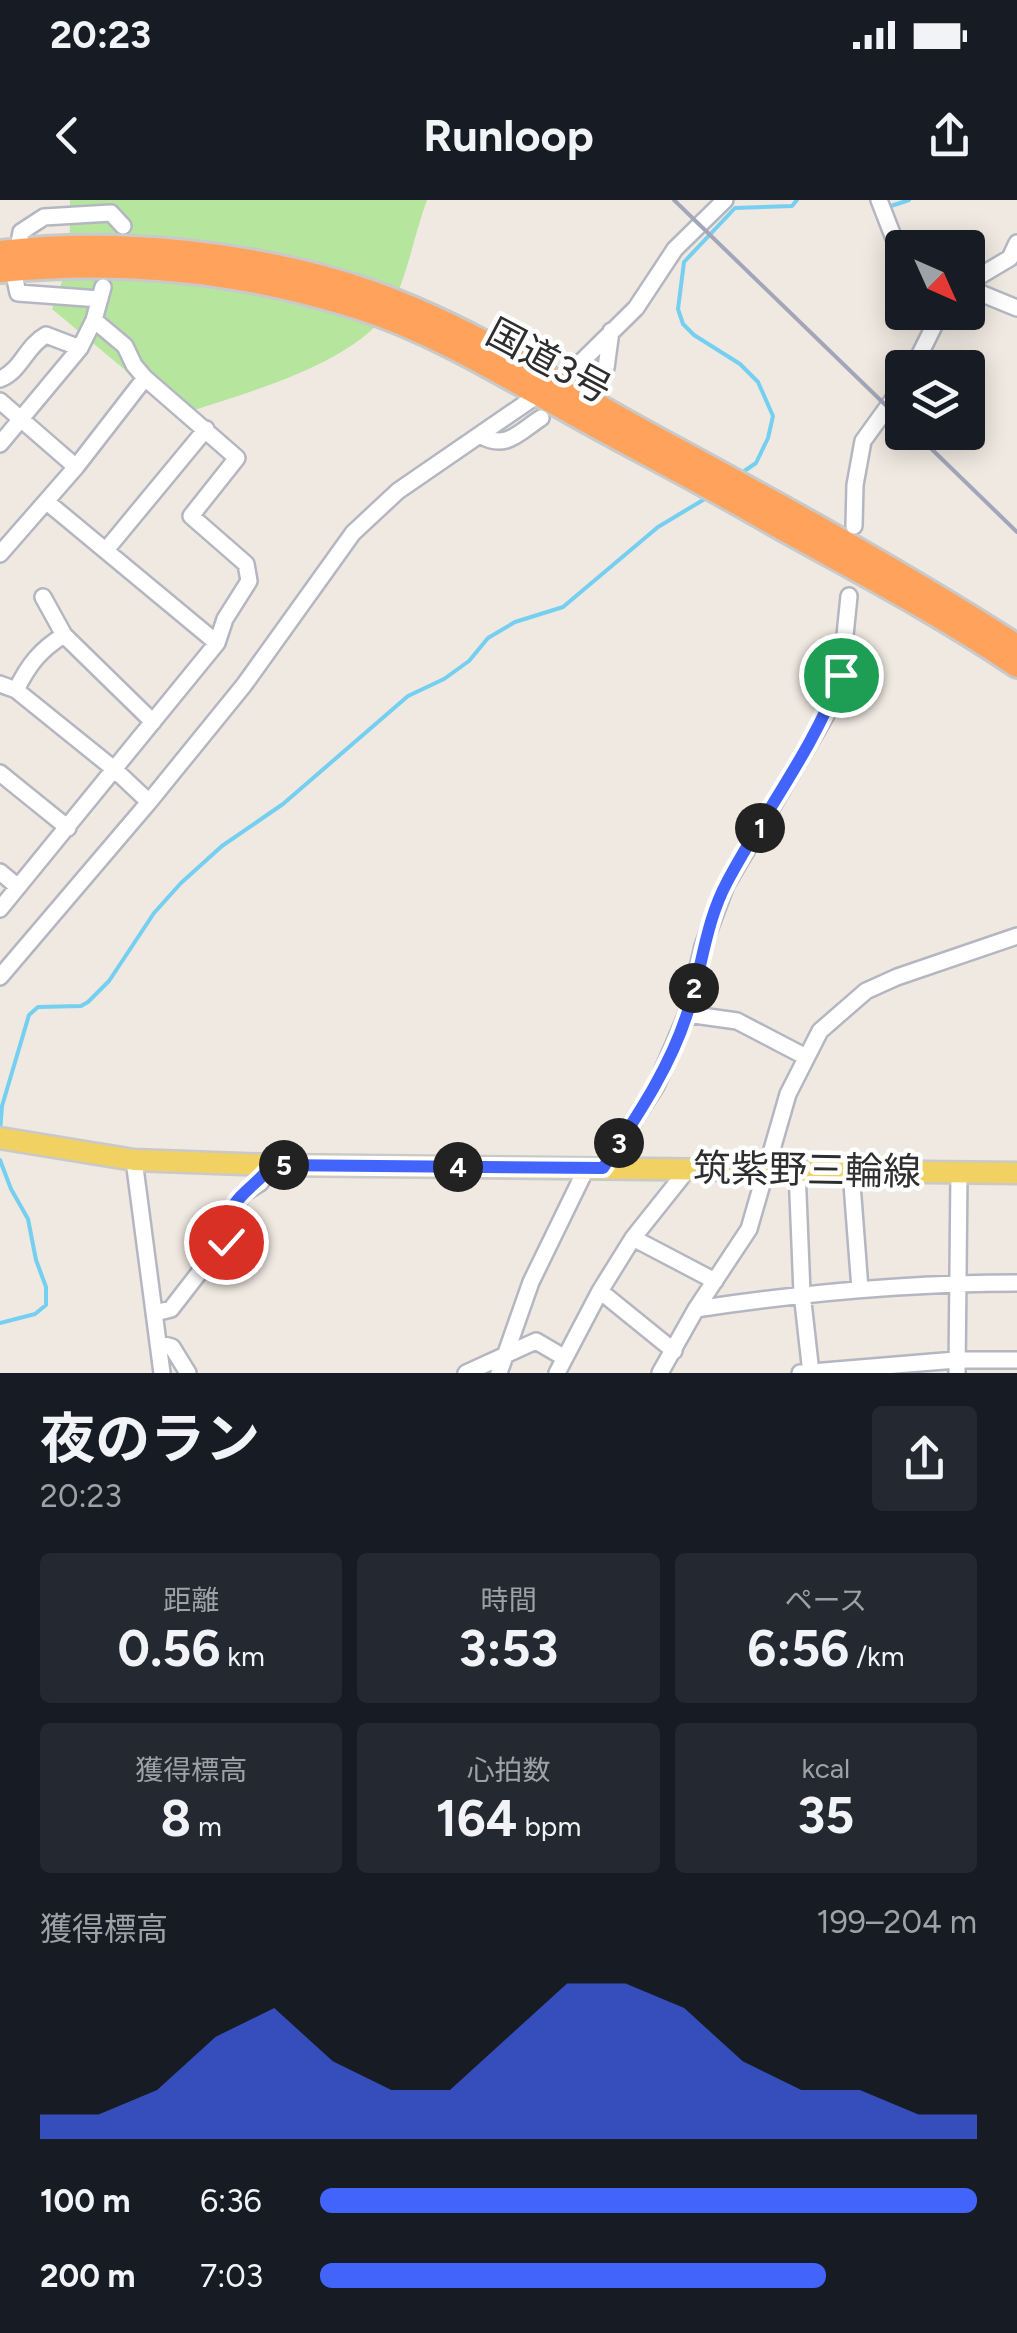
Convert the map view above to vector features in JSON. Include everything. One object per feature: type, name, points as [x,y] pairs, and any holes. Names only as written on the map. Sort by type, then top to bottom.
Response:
[{"type":"highway","name":"国道3号","points":[[8,260],[96,248],[166,252],[253,262],[374,293],[430,316],[546,399],[710,477],[959,608],[1014,657]]},
{"type":"main road","name":"筑紫野三輪線","points":[[0,1138],[134,1160],[272,1165],[1017,1172]]},
{"type":"street","points":[[2,969],[150,802],[244,685],[353,533],[398,491],[480,435],[546,399],[636,308],[676,249],[725,200]]},
{"type":"street","points":[[879,200],[891,230]]},
{"type":"street","points":[[0,444],[80,348],[94,320],[101,293],[18,293],[8,260],[21,232],[44,217],[111,213],[123,226]]},
{"type":"street","points":[[985,274],[1010,258],[1017,243]]},
{"type":"street","points":[[985,293],[1017,308]]},
{"type":"street","points":[[0,909],[216,642],[249,582],[246,564],[191,516],[237,458],[144,378],[125,346],[94,320]]},
{"type":"street","points":[[594,380],[606,368],[611,330]]},
{"type":"street","points":[[0,379],[11,375],[32,343],[46,335],[80,348]]},
{"type":"street","points":[[0,554],[76,467],[144,378]]},
{"type":"street","points":[[0,401],[76,467]]},
{"type":"street","points":[[854,526],[855,486],[863,441],[885,411]]},
{"type":"street","points":[[106,550],[206,429]]},
{"type":"street","points":[[47,502],[216,642]]},
{"type":"street","points":[[499,1373],[531,1282],[595,1168],[656,1086],[687,1014],[703,946],[726,884],[826,715],[841,675],[849,596]]},
{"type":"street","points":[[43,597],[64,635],[153,722]]},
{"type":"street","points":[[16,690],[42,648],[64,635]]},
{"type":"street","points":[[0,684],[16,690],[150,802]]},
{"type":"street","points":[[0,773],[68,828]]},
{"type":"street","points":[[0,872],[18,887]]},
{"type":"street","points":[[660,1373],[696,1309],[750,1229],[788,1094],[820,1031],[866,991],[1017,936]]},
{"type":"street","points":[[687,1014],[737,1021],[806,1057]]},
{"type":"street","points":[[134,1160],[162,1373]]},
{"type":"street","points":[[155,1313],[171,1308],[196,1276],[219,1256],[226,1242],[232,1208],[244,1193],[260,1183],[272,1165]]},
{"type":"street","points":[[466,1373],[536,1341],[562,1365],[633,1238],[688,1169]]},
{"type":"street","points":[[798,1170],[802,1293],[811,1372]]},
{"type":"street","points":[[851,1171],[860,1289]]},
{"type":"street","points":[[956,1367],[959,1172]]},
{"type":"street","points":[[633,1238],[715,1280]]},
{"type":"street","points":[[696,1309],[802,1293],[1017,1283]]},
{"type":"street","points":[[600,1292],[674,1351]]},
{"type":"street","points":[[158,1342],[172,1347],[188,1373]]},
{"type":"street","points":[[800,1373],[956,1367],[1017,1360]]},
{"type":"green space","points":[[70,200],[427,200],[398,291],[377,324],[328,360],[179,415],[52,309],[67,256]]},
{"type":"waterway","points":[[740,474],[756,463],[773,416],[758,382],[740,364],[683,324],[678,309],[684,262],[735,208],[792,206],[797,200]]},
{"type":"waterway","points":[[885,204],[909,200]]},
{"type":"waterway","points":[[0,1132],[2,1106],[29,1015],[38,1007],[81,1006],[88,1002],[109,981],[154,913],[222,846],[283,804],[408,696],[444,679],[469,661],[488,638],[515,622],[563,607],[658,527],[708,497]]},
{"type":"waterway","points":[[0,1160],[28,1219],[46,1287],[46,1305],[35,1314],[0,1323]]},
{"type":"railway","points":[[674,200],[885,405]]},
{"type":"railway","points":[[933,450],[1017,532]]},
{"type":"route","points":[[226,1242],[232,1208],[244,1193],[260,1183],[272,1165],[603,1168],[656,1086],[687,1014],[703,946],[726,884],[808,750],[841,675]]}]
